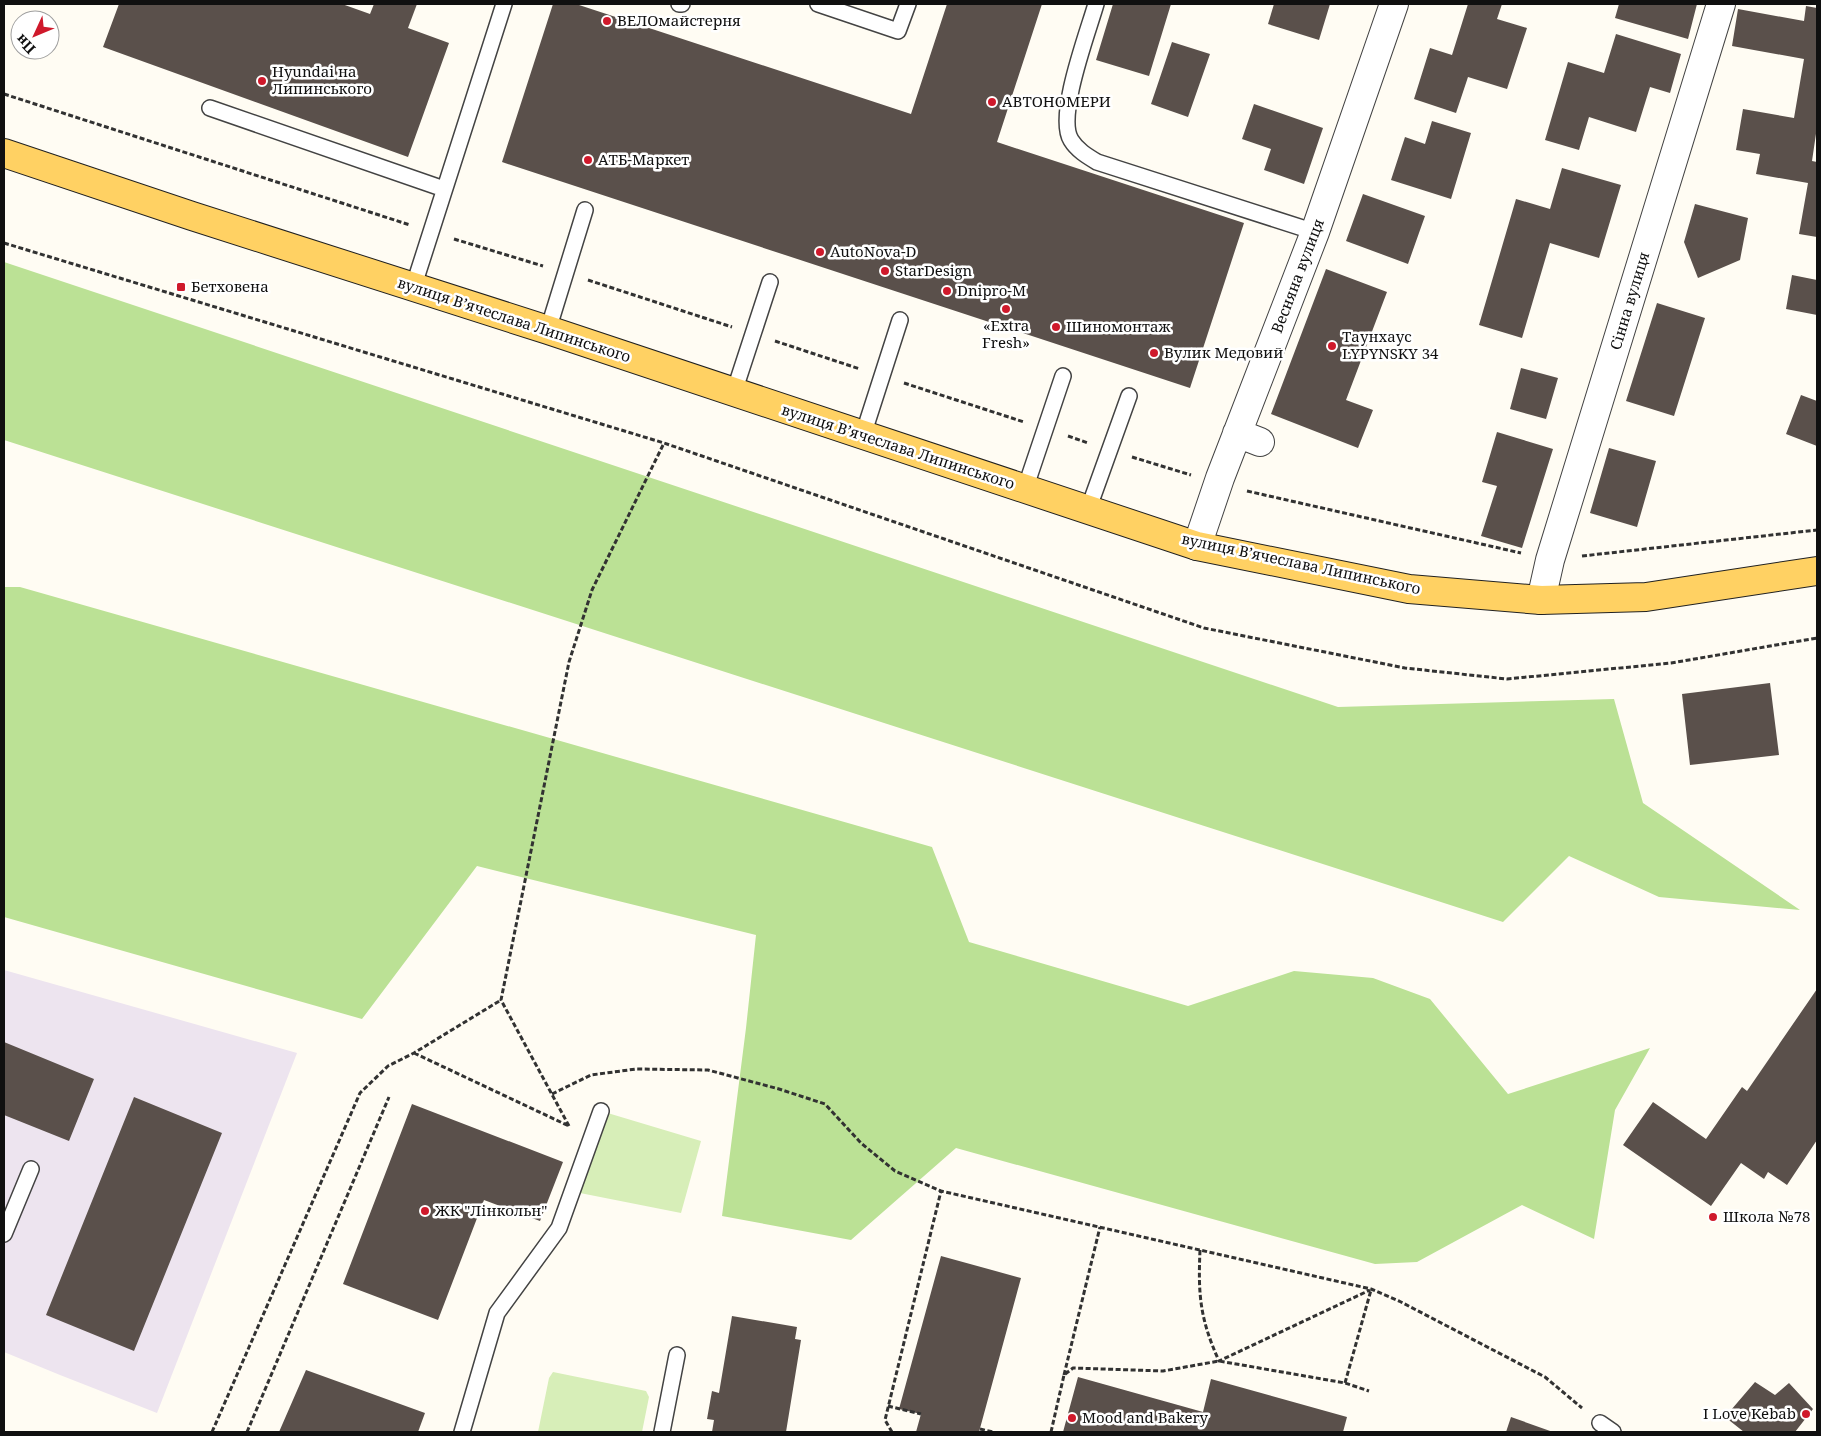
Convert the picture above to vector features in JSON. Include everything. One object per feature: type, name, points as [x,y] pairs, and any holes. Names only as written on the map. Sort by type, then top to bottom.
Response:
[{"type":"main road","name":"вулиця Вʼячеслава Липинського","points":[[4,153],[413,288],[548,330],[1197,546],[1409,589],[1541,600],[1646,597],[1817,571]]},
{"type":"street","name":"Весняна вулиця","points":[[1197,546],[1219,485],[1249,438],[1315,232],[1394,4]]},
{"type":"street","name":"Сінна вулиця","points":[[1541,600],[1550,560],[1721,4]]},
{"type":"lane","points":[[413,288],[504,4]]},
{"type":"lane","points":[[818,4],[898,31],[908,4]]},
{"type":"lane","points":[[1096,4],[1068,102],[1066,123],[1070,138],[1080,151],[1097,162],[1315,232]]},
{"type":"lane","points":[[210,108],[444,189]]},
{"type":"lane","points":[[548,330],[585,210]]},
{"type":"lane","points":[[734,392],[770,282]]},
{"type":"lane","points":[[863,435],[900,320]]},
{"type":"lane","points":[[1025,489],[1063,376]]},
{"type":"lane","points":[[1088,510],[1129,396]]},
{"type":"lane","points":[[462,1432],[497,1313],[559,1228],[601,1111]]},
{"type":"lane","points":[[4,1234],[31,1169]]},
{"type":"lane","points":[[662,1432],[677,1355]]},
{"type":"lane","points":[[1600,1423],[1612,1432]]},
{"type":"path","points":[[4,94],[431,232],[566,273],[1219,485],[1550,560],[1817,530]]},
{"type":"path","points":[[4,243],[664,443],[1204,628],[1405,668],[1507,679],[1671,664],[1817,638]]},
{"type":"path","points":[[414,1053],[570,1127],[501,1000],[569,662],[592,590],[664,443]]},
{"type":"path","points":[[212,1432],[360,1093],[388,1066],[414,1053],[501,1000]]},
{"type":"path","points":[[552,1094],[591,1076],[636,1069],[708,1070],[779,1089],[825,1104],[861,1143],[895,1171],[941,1191],[1371,1289],[1399,1301],[1546,1377],[1600,1423]]},
{"type":"path","points":[[247,1432],[389,1097]]},
{"type":"path","points":[[892,1432],[885,1420],[941,1191]]},
{"type":"path","points":[[1051,1432],[1100,1227]]},
{"type":"path","points":[[1200,1250],[1199,1295],[1202,1315],[1208,1336],[1219,1360]]},
{"type":"path","points":[[1064,1375],[1073,1368],[1163,1370],[1219,1360],[1371,1289]]},
{"type":"path","points":[[1345,1383],[1371,1289]]},
{"type":"path","points":[[1219,1360],[1345,1383],[1369,1391]]},
{"type":"path","points":[[888,1406],[921,1414]]},
{"type":"path","points":[[980,1429],[993,1432]]},
{"type":"shaded area","points":[[4,970],[297,1053],[157,1413],[4,1352]]},
{"type":"green space","points":[[4,262],[1338,707],[1614,699],[1643,803],[1800,910],[1659,897],[1569,856],[1503,922],[4,440]]},
{"type":"green space","points":[[4,587],[20,587],[932,847],[969,942],[1188,1006],[1294,971],[1373,978],[1430,999],[1508,1094],[1650,1048],[1615,1110],[1594,1239],[1522,1205],[1417,1262],[1375,1264],[956,1148],[851,1240],[722,1216],[756,935],[477,866],[362,1019],[4,917]]},
{"type":"green space","points":[[601,1111],[701,1141],[681,1213],[580,1193]]},
{"type":"green space","points":[[553,1372],[646,1391],[649,1397],[642,1432],[538,1432],[549,1378]]},
{"type":"building","points":[[119,4],[342,4],[370,14],[374,4],[417,4],[408,28],[449,43],[408,157],[103,47]]},
{"type":"building","points":[[553,4],[576,4],[911,114],[947,4],[1042,4],[997,142],[1244,223],[1190,388],[502,162]]},
{"type":"building","points":[[1113,4],[1171,4],[1149,76],[1096,60]]},
{"type":"building","points":[[1274,4],[1330,4],[1319,40],[1268,24]]},
{"type":"building","points":[[1468,4],[1502,4],[1497,19],[1527,28],[1507,89],[1468,77],[1456,113],[1414,99],[1430,48],[1452,55]]},
{"type":"building","points":[[1619,4],[1697,4],[1688,39],[1615,18]]},
{"type":"building","points":[[1806,6],[1817,8],[1817,127],[1812,161],[1817,162],[1817,237],[1799,234],[1808,183],[1756,174],[1760,154],[1736,150],[1743,109],[1794,118],[1804,59],[1732,46],[1738,9],[1804,21]]},
{"type":"building","points":[[1616,34],[1681,54],[1670,93],[1650,87],[1636,132],[1589,117],[1579,150],[1545,140],[1568,62],[1604,73]]},
{"type":"building","points":[[1172,42],[1210,54],[1188,117],[1151,104]]},
{"type":"building","points":[[1254,104],[1323,128],[1304,184],[1264,170],[1271,149],[1242,139]]},
{"type":"building","points":[[1432,121],[1471,133],[1451,199],[1391,180],[1405,137],[1425,144]]},
{"type":"building","points":[[1562,168],[1621,185],[1599,258],[1550,243],[1522,338],[1479,325],[1516,199],[1550,209]]},
{"type":"building","points":[[1363,194],[1425,216],[1408,264],[1346,241]]},
{"type":"building","points":[[1695,204],[1748,218],[1740,260],[1698,278],[1684,242]]},
{"type":"building","name":"Таунхаус LYPYNSKY 34","points":[[1326,269],[1387,292],[1346,400],[1373,410],[1358,448],[1271,414]]},
{"type":"building","points":[[1792,275],[1817,280],[1817,315],[1786,309]]},
{"type":"building","points":[[1657,303],[1705,318],[1674,416],[1626,401]]},
{"type":"building","points":[[1521,368],[1558,378],[1546,419],[1510,409]]},
{"type":"building","points":[[1801,395],[1817,401],[1817,446],[1786,434]]},
{"type":"building","points":[[1497,432],[1553,449],[1522,548],[1481,536],[1497,486],[1482,482]]},
{"type":"building","points":[[1609,448],[1656,461],[1637,527],[1590,513]]},
{"type":"building","points":[[1770,683],[1779,755],[1690,765],[1682,694]]},
{"type":"building","points":[[1817,989],[1817,1140],[1787,1185],[1768,1172],[1764,1179],[1741,1163],[1711,1206],[1623,1145],[1653,1102],[1706,1139],[1742,1087],[1747,1091]]},
{"type":"building","points":[[4,1042],[94,1079],[69,1141],[4,1115]]},
{"type":"building","points":[[134,1097],[222,1133],[134,1351],[46,1315]]},
{"type":"building","name":"ЖК \"Лінкольн\"","points":[[412,1104],[563,1162],[540,1221],[484,1200],[438,1320],[343,1284]]},
{"type":"building","points":[[941,1256],[1021,1278],[979,1432],[916,1432],[921,1414],[899,1409]]},
{"type":"building","points":[[732,1316],[797,1327],[795,1339],[801,1340],[786,1432],[712,1432],[714,1420],[707,1419],[712,1391],[719,1393]]},
{"type":"building","points":[[306,1370],[425,1413],[418,1432],[279,1432]]},
{"type":"building","points":[[1078,1377],[1203,1412],[1211,1379],[1347,1417],[1343,1432],[1063,1432]]},
{"type":"building","points":[[1755,1382],[1775,1395],[1789,1383],[1813,1409],[1795,1432],[1744,1432],[1725,1417]]},
{"type":"building","points":[[1511,1417],[1553,1432],[1506,1432]]},
{"type":"place","name":"ВЕЛОмайстерня","points":[[607,21]]},
{"type":"place","name":"Hyundai на Липинського","points":[[262,81]]},
{"type":"place","name":"АВТОНОМЕРИ","points":[[992,102]]},
{"type":"place","name":"АТБ-Маркет","points":[[588,160]]},
{"type":"place","name":"AutoNova-D","points":[[820,252]]},
{"type":"place","name":"StarDesign","points":[[885,271]]},
{"type":"place","name":"Бетховена","points":[[181,287]]},
{"type":"place","name":"Dnipro-M","points":[[947,291]]},
{"type":"place","name":"«Extra Fresh»","points":[[1006,309]]},
{"type":"place","name":"Шиномонтаж","points":[[1056,327]]},
{"type":"place","name":"Таунхаус LYPYNSKY 34","points":[[1332,346]]},
{"type":"place","name":"Вулик Медовий","points":[[1154,353]]},
{"type":"place","name":"ЖК \"Лінкольн\"","points":[[425,1211]]},
{"type":"place","name":"Школа №78","points":[[1713,1217]]},
{"type":"place","name":"I Love Kebab","points":[[1806,1414]]},
{"type":"place","name":"Mood and Bakery","points":[[1072,1418]]}]
